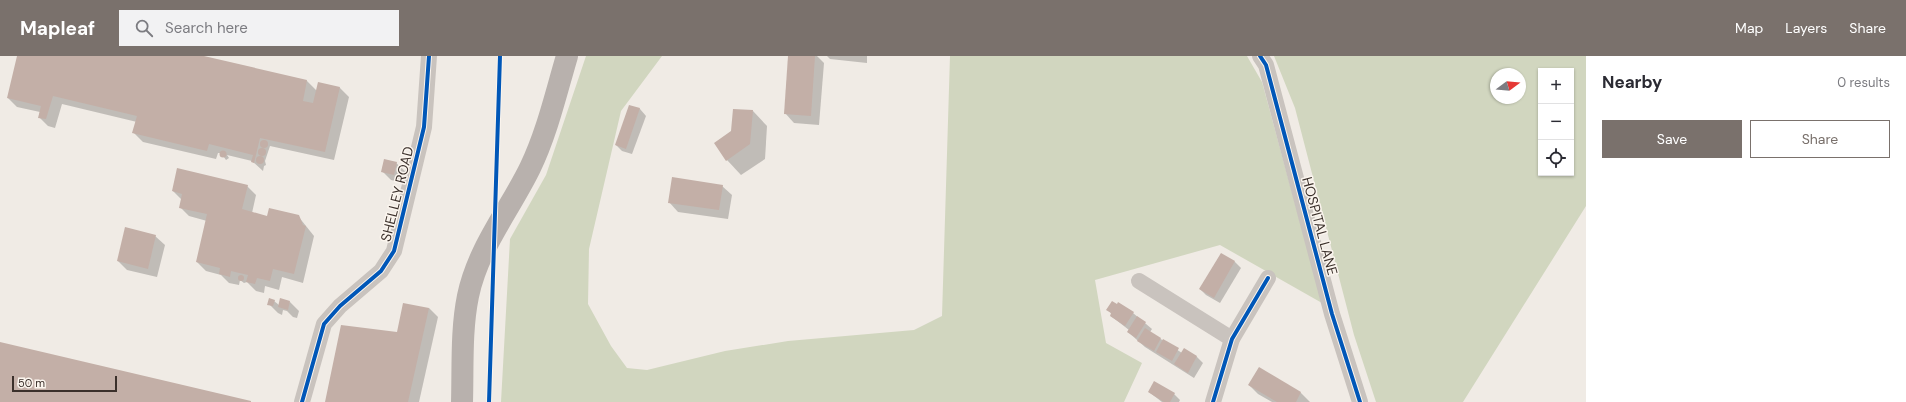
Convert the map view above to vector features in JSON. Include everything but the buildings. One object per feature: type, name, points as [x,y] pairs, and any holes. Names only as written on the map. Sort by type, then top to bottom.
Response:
[{"type":"main road","points":[[462,402],[464,334],[468,297],[484,251],[530,168],[543,134],[567,56]]},
{"type":"street","name":"SHELLEY ROAD","points":[[302,402],[324,324],[340,306],[381,271],[394,252],[424,127],[429,56]]},
{"type":"street","name":"HOSPITAL LANE","points":[[1260,56],[1266,66],[1332,314],[1360,402]]},
{"type":"street","points":[[1213,402],[1232,339],[1268,278]]},
{"type":"street","points":[[1139,281],[1232,339]]},
{"type":"green space","points":[[586,56],[662,56],[621,111],[589,249],[588,304],[611,346],[627,368],[647,370],[725,351],[788,341],[914,330],[942,316],[950,56],[1247,56],[1262,82],[1322,303],[1220,245],[1095,280],[1106,343],[1142,363],[1124,402],[501,402],[510,239],[546,175]]},
{"type":"green space","points":[[1274,56],[1586,56],[1586,206],[1463,402],[1376,402],[1354,335],[1295,108]]},
{"type":"cycle path","points":[[302,402],[324,324],[340,306],[381,271],[394,251],[424,127],[429,56]]},
{"type":"cycle path","points":[[489,402],[500,56]]},
{"type":"cycle path","points":[[1260,56],[1266,65],[1332,314],[1360,402]]},
{"type":"cycle path","points":[[1213,402],[1232,339],[1268,278]]}]
